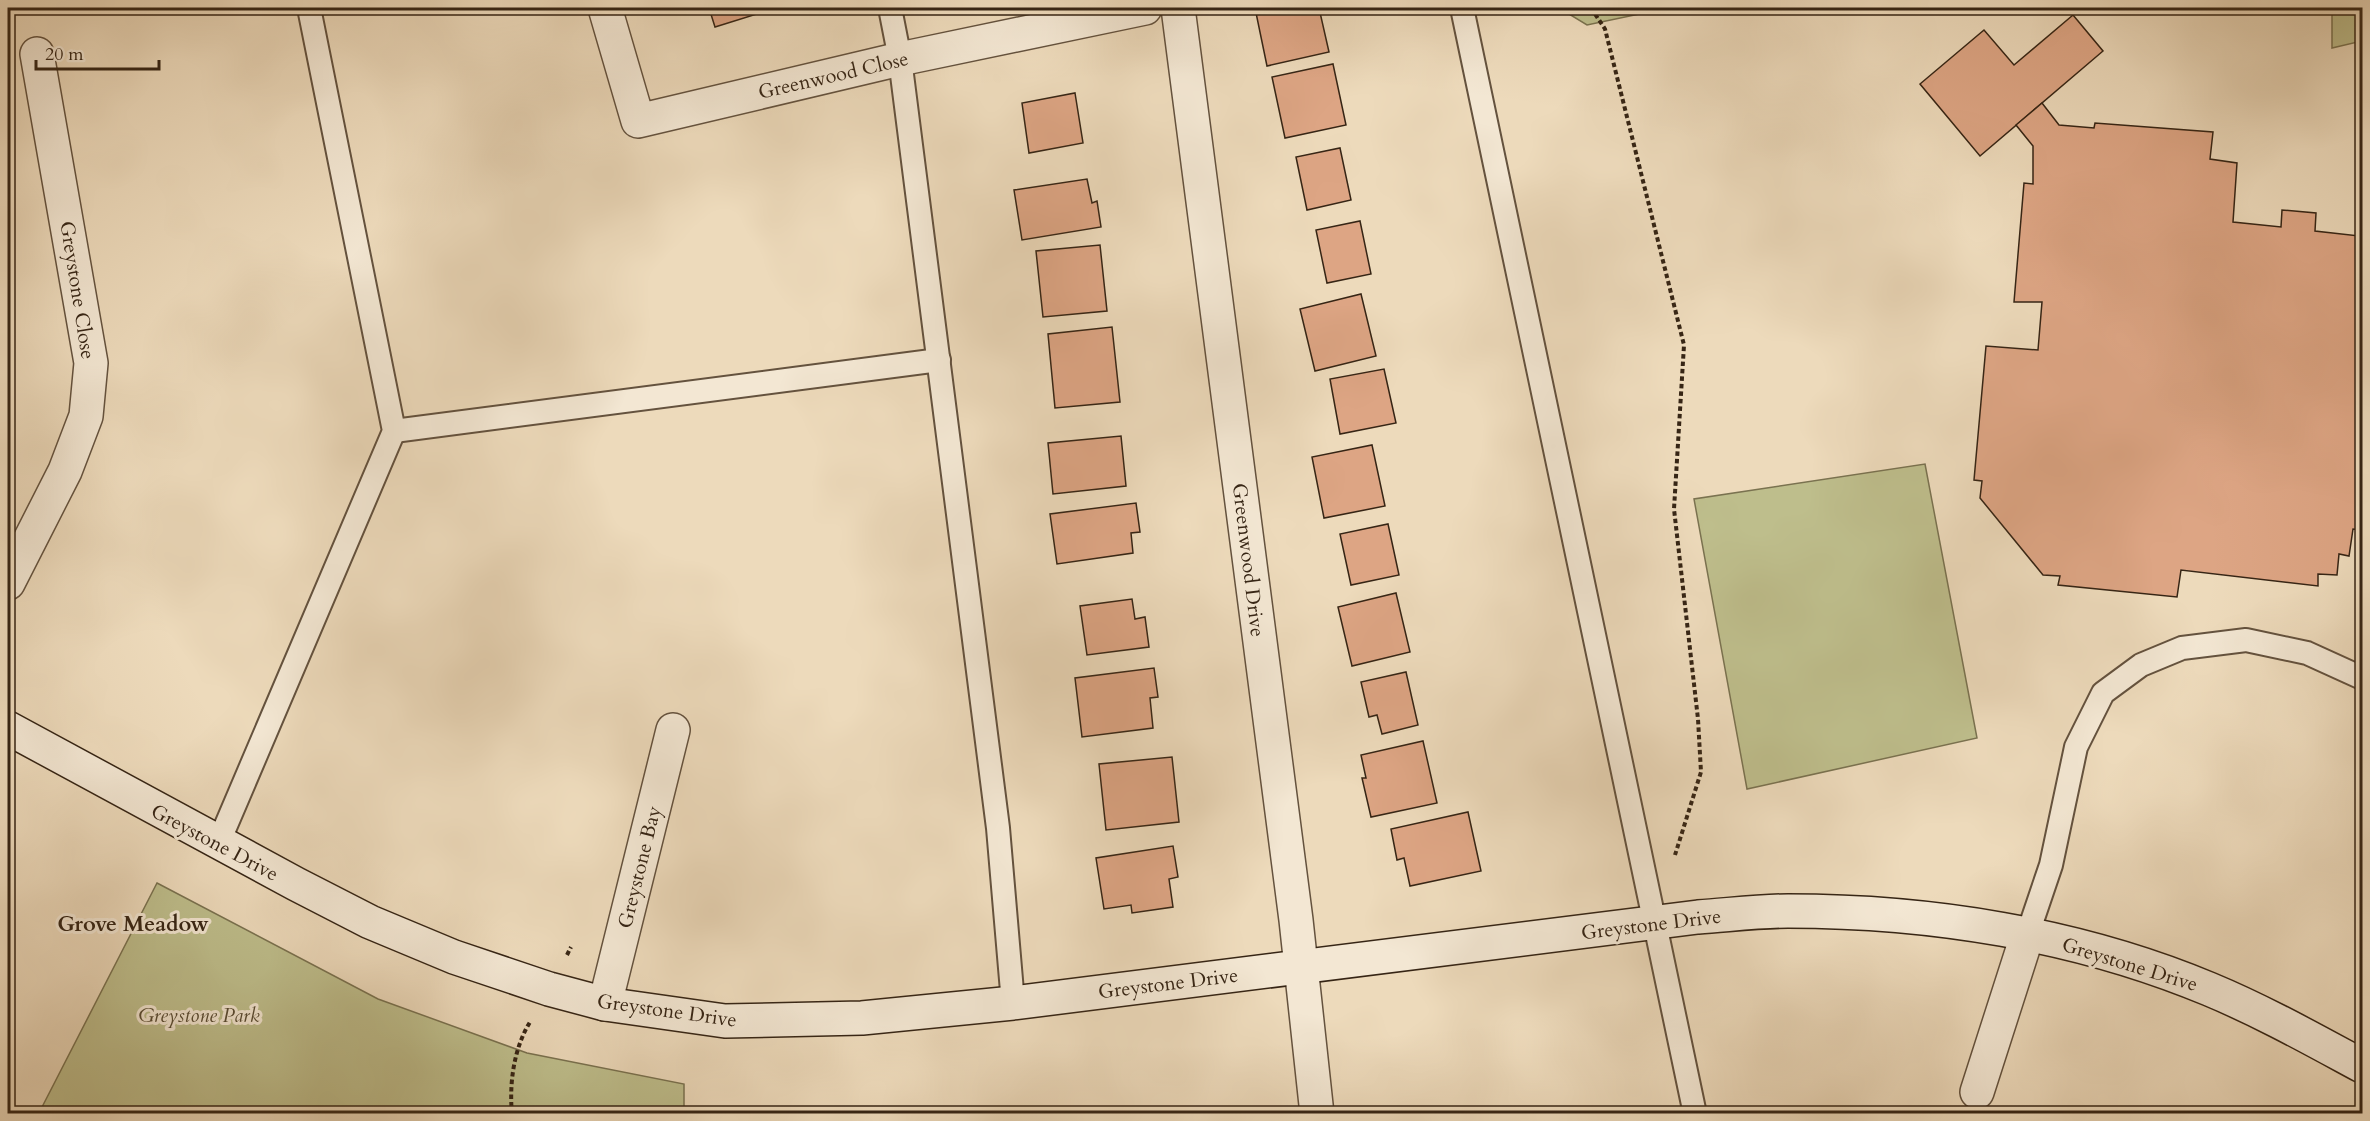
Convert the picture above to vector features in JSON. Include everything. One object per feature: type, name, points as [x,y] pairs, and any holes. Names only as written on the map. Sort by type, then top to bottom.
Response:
[{"type":"street","name":"Greenwood Close","points":[[605,8],[638,121],[900,59],[1144,8]]},
{"type":"street","name":"Greenwood Drive","points":[[1178,8],[1317,1113]]},
{"type":"street","name":"Greystone Close","points":[[8,583],[65,471],[86,416],[91,363],[37,54]]},
{"type":"street","name":"Greystone Drive","points":[[8,728],[218,844],[370,922],[454,957],[549,989],[605,1004],[725,1021],[862,1018],[1013,1003],[1698,917],[1786,911],[1871,913],[2028,933],[2136,963],[2208,988],[2283,1023],[2362,1066]]},
{"type":"street","name":"Greystone Bay","points":[[605,1004],[673,730]]},
{"type":"street","points":[[1977,1092],[2028,933]]},
{"type":"lane","points":[[218,844],[394,431],[309,8]]},
{"type":"lane","points":[[890,8],[900,59],[998,828],[1013,1003]]},
{"type":"lane","points":[[1462,8],[1695,1113]]},
{"type":"lane","points":[[394,431],[939,360]]},
{"type":"lane","points":[[2028,933],[2051,865],[2076,747],[2103,693],[2141,665],[2182,648],[2246,640],[2307,653],[2362,678]]},
{"type":"path","points":[[1591,8],[1605,29],[1684,345],[1674,509],[1698,718],[1701,772],[1673,861]]},
{"type":"path","points":[[512,1113],[510,1095],[519,1039],[571,947]]},
{"type":"green space","points":[[1559,8],[1668,8],[1587,25]]},
{"type":"green space","points":[[2332,8],[2362,8],[2362,41],[2332,48]]},
{"type":"green space","points":[[1925,464],[1977,738],[1747,789],[1694,499]]},
{"type":"green space","name":"Greystone Park","points":[[157,883],[378,999],[527,1053],[684,1084],[684,1113],[39,1113]]},
{"type":"building","points":[[709,8],[776,8],[715,27]]},
{"type":"building","points":[[1255,8],[1319,8],[1329,52],[1267,66]]},
{"type":"building","points":[[2073,15],[2103,51],[1980,156],[1920,84],[1984,30],[2014,65]]},
{"type":"building","points":[[1333,64],[1346,125],[1285,138],[1272,77]]},
{"type":"building","points":[[1075,93],[1083,143],[1029,153],[1022,103]]},
{"type":"building","points":[[2042,103],[2059,125],[2094,128],[2095,123],[2213,132],[2210,159],[2237,163],[2233,222],[2281,227],[2282,210],[2316,213],[2315,231],[2359,236],[2362,204],[2362,530],[2353,529],[2349,556],[2339,554],[2337,575],[2318,574],[2318,586],[2181,570],[2177,597],[2058,585],[2060,576],[2043,575],[1980,498],[1982,481],[1974,480],[1986,346],[2038,350],[2042,302],[2014,302],[2024,183],[2033,184],[2033,146],[2016,125]]},
{"type":"building","points":[[1340,148],[1351,200],[1307,210],[1296,157]]},
{"type":"building","points":[[1087,179],[1092,203],[1097,201],[1101,227],[1022,240],[1014,190]]},
{"type":"building","points":[[1360,221],[1371,274],[1327,283],[1316,230]]},
{"type":"building","points":[[1100,245],[1107,311],[1043,317],[1036,251]]},
{"type":"building","points":[[1361,294],[1376,356],[1315,371],[1300,309]]},
{"type":"building","points":[[1112,327],[1120,402],[1055,408],[1048,334]]},
{"type":"building","points":[[1384,369],[1396,423],[1340,434],[1330,379]]},
{"type":"building","points":[[1121,436],[1126,486],[1053,494],[1048,443]]},
{"type":"building","points":[[1372,445],[1385,506],[1324,518],[1312,457]]},
{"type":"building","points":[[1136,503],[1140,532],[1131,533],[1133,553],[1057,564],[1050,514]]},
{"type":"building","points":[[1388,524],[1399,575],[1351,585],[1340,534]]},
{"type":"building","points":[[1396,593],[1410,652],[1352,666],[1338,607]]},
{"type":"building","points":[[1132,599],[1135,619],[1145,617],[1149,647],[1087,655],[1080,606]]},
{"type":"building","points":[[1154,668],[1158,697],[1150,698],[1153,728],[1082,737],[1075,678]]},
{"type":"building","points":[[1406,672],[1418,725],[1382,734],[1377,715],[1369,717],[1361,682]]},
{"type":"building","points":[[1423,741],[1437,803],[1371,817],[1362,778],[1366,778],[1361,755]]},
{"type":"building","points":[[1172,757],[1179,822],[1106,830],[1099,764]]},
{"type":"building","points":[[1468,812],[1481,871],[1410,886],[1404,858],[1397,860],[1391,829]]},
{"type":"building","points":[[1173,846],[1178,877],[1169,879],[1173,907],[1132,913],[1131,905],[1104,909],[1096,858]]},
{"type":"district","name":"Grove Meadow","points":[[133,923]]}]
